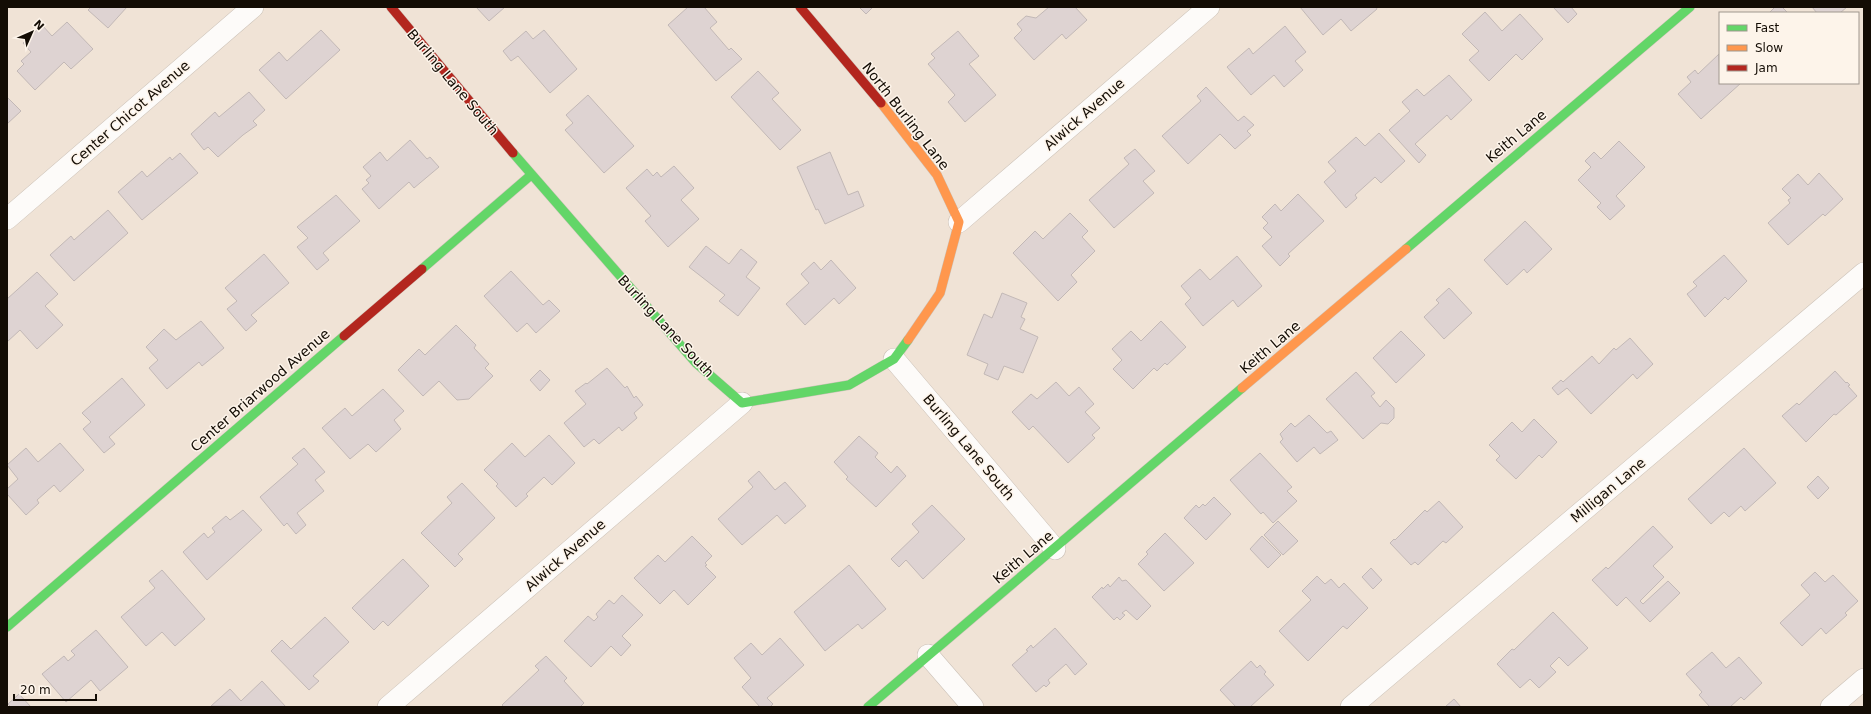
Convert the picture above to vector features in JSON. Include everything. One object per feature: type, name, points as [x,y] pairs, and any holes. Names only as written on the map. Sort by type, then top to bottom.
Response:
[{"type":"street","name":"Center Chicot Avenue","points":[[7,219],[253,7]]},
{"type":"street","name":"Burling Lane South","points":[[391,7],[531,175],[696,363],[742,403]]},
{"type":"street","name":"North Burling Lane","points":[[800,7],[878,99],[937,175],[959,222]]},
{"type":"street","name":"Alwick Avenue","points":[[959,222],[1209,7]]},
{"type":"street","name":"Keith Lane","points":[[868,707],[1690,7]]},
{"type":"street","name":"Center Briarwood Avenue","points":[[7,627],[531,175]]},
{"type":"street","points":[[742,403],[849,385],[894,359],[940,293],[959,222]]},
{"type":"street","name":"Milligan Lane","points":[[1351,707],[1864,273]]},
{"type":"street","name":"Burling Lane South","points":[[894,359],[1055,549]]},
{"type":"street","name":"Alwick Avenue","points":[[388,707],[742,403]]},
{"type":"street","points":[[928,655],[973,707]]},
{"type":"street","points":[[1831,707],[1864,679]]},
{"type":"building","points":[[91,7],[127,7],[108,28],[88,10]]},
{"type":"building","points":[[476,7],[505,7],[489,21]]},
{"type":"building","points":[[688,7],[704,7],[717,22],[710,28],[729,50],[731,48],[742,59],[716,81],[668,25]]},
{"type":"building","points":[[859,7],[873,7],[866,14]]},
{"type":"building","points":[[1049,7],[1075,7],[1087,20],[1066,39],[1062,34],[1034,60],[1014,38],[1022,30],[1017,24],[1026,16],[1036,18]]},
{"type":"building","points":[[1300,7],[1376,7],[1377,9],[1351,31],[1341,19],[1323,35]]},
{"type":"building","points":[[1553,7],[1571,7],[1577,14],[1568,23]]},
{"type":"building","points":[[1775,7],[1782,7],[1787,12],[1770,12]]},
{"type":"building","points":[[1812,7],[1847,7],[1841,12],[1816,12]]},
{"type":"building","points":[[1485,12],[1502,31],[1520,14],[1543,39],[1522,60],[1516,54],[1489,81],[1469,60],[1479,51],[1462,34]]},
{"type":"building","points":[[67,22],[93,49],[71,69],[64,62],[35,90],[17,71],[24,64],[21,61],[31,52],[23,43],[42,25],[52,36]]},
{"type":"building","points":[[1285,26],[1306,52],[1295,61],[1303,70],[1284,87],[1274,75],[1251,95],[1227,67],[1249,48],[1253,54]]},
{"type":"building","points":[[321,30],[340,50],[286,99],[259,70],[279,52],[287,61]]},
{"type":"building","points":[[544,30],[577,69],[550,93],[518,56],[511,61],[503,51],[526,31],[533,39]]},
{"type":"building","points":[[958,31],[979,56],[969,64],[996,95],[965,122],[948,102],[955,95],[928,64],[935,58],[931,54]]},
{"type":"building","points":[[1719,54],[1719,84],[1740,84],[1701,119],[1678,94],[1691,82],[1687,77],[1695,70],[1698,74]]},
{"type":"building","points":[[758,71],[779,93],[772,99],[801,130],[780,150],[731,97]]},
{"type":"building","points":[[1449,75],[1472,100],[1451,120],[1447,115],[1415,144],[1426,155],[1419,163],[1389,130],[1410,111],[1402,102],[1417,89],[1424,96]]},
{"type":"building","points":[[1206,87],[1238,121],[1244,116],[1254,125],[1247,131],[1251,135],[1235,149],[1220,134],[1188,164],[1162,136],[1201,101],[1197,96]]},
{"type":"building","points":[[249,92],[265,110],[253,121],[257,125],[218,157],[208,147],[204,150],[191,134],[215,112],[219,117]]},
{"type":"building","points":[[588,95],[634,146],[604,173],[565,130],[573,123],[566,115]]},
{"type":"building","points":[[7,97],[21,111],[7,124]]},
{"type":"building","points":[[1379,133],[1405,161],[1381,183],[1375,177],[1355,195],[1357,198],[1346,208],[1324,182],[1336,171],[1328,162],[1356,137],[1365,146]]},
{"type":"building","points":[[410,140],[427,159],[430,157],[439,167],[414,188],[409,182],[379,209],[362,189],[369,183],[366,180],[371,176],[363,167],[380,152],[387,161]]},
{"type":"building","points":[[1619,141],[1645,167],[1616,196],[1625,206],[1610,220],[1597,207],[1601,203],[1578,180],[1591,167],[1585,161],[1594,152],[1601,159]]},
{"type":"building","points":[[1135,149],[1155,171],[1143,181],[1154,193],[1114,228],[1089,200],[1129,164],[1124,158]]},
{"type":"building","points":[[830,152],[848,195],[858,191],[864,206],[825,224],[818,209],[816,210],[797,167]]},
{"type":"building","points":[[180,153],[198,173],[142,220],[118,192],[142,171],[147,177],[170,157],[172,160]]},
{"type":"building","points":[[674,166],[694,188],[681,200],[699,219],[668,247],[645,221],[651,216],[626,188],[647,169],[653,176],[657,172],[661,177]]},
{"type":"building","points":[[1819,173],[1843,199],[1825,216],[1823,214],[1788,245],[1768,223],[1790,203],[1788,200],[1791,198],[1782,189],[1798,174],[1808,185]]},
{"type":"building","points":[[1298,194],[1324,221],[1288,254],[1290,256],[1280,266],[1262,246],[1272,237],[1263,228],[1268,223],[1262,217],[1275,204],[1281,211]]},
{"type":"building","points":[[336,195],[360,221],[323,253],[329,260],[317,270],[297,247],[308,238],[297,227]]},
{"type":"building","points":[[108,210],[128,233],[74,281],[50,255],[71,236],[74,240]]},
{"type":"building","points":[[1070,213],[1088,231],[1082,237],[1095,251],[1071,275],[1077,282],[1058,301],[1013,253],[1035,231],[1043,239]]},
{"type":"building","points":[[1525,221],[1552,249],[1527,273],[1524,269],[1507,285],[1484,260]]},
{"type":"building","points":[[706,246],[729,264],[741,249],[757,262],[746,277],[760,288],[738,316],[719,301],[725,295],[689,267]]},
{"type":"building","points":[[264,254],[289,283],[251,315],[257,321],[246,331],[227,309],[237,301],[225,288]]},
{"type":"building","points":[[1724,255],[1747,281],[1728,300],[1725,297],[1705,317],[1687,294],[1697,286],[1693,282]]},
{"type":"building","points":[[1237,256],[1262,286],[1238,307],[1233,300],[1203,326],[1185,304],[1191,298],[1181,286],[1200,269],[1210,280]]},
{"type":"building","points":[[831,260],[856,288],[839,304],[834,298],[805,325],[786,304],[809,283],[801,274],[814,262],[821,270]]},
{"type":"building","points":[[511,271],[543,305],[549,300],[560,311],[536,333],[527,323],[517,332],[484,296]]},
{"type":"building","points":[[37,272],[58,294],[45,306],[63,325],[37,349],[20,330],[7,342],[7,299]]},
{"type":"building","points":[[1449,288],[1472,313],[1444,339],[1424,317],[1439,303],[1436,300]]},
{"type":"building","points":[[1002,293],[1027,303],[1021,317],[1025,319],[1020,329],[1038,337],[1023,373],[1004,366],[998,380],[984,374],[988,364],[967,355],[984,314],[992,318]]},
{"type":"building","points":[[201,321],[224,348],[202,366],[199,362],[167,389],[149,368],[158,360],[146,347],[164,329],[176,340]]},
{"type":"building","points":[[1161,321],[1186,347],[1167,365],[1165,363],[1157,371],[1154,368],[1133,389],[1113,369],[1122,360],[1112,349],[1131,331],[1141,341]]},
{"type":"building","points":[[456,325],[476,345],[474,348],[489,364],[485,368],[493,376],[469,399],[457,400],[439,381],[423,396],[398,370],[419,349],[425,355]]},
{"type":"building","points":[[1401,331],[1425,355],[1396,383],[1373,358]]},
{"type":"building","points":[[1630,338],[1653,364],[1637,379],[1633,374],[1591,414],[1567,388],[1558,395],[1552,388],[1561,380],[1563,382],[1592,356],[1599,364],[1614,348],[1616,350]]},
{"type":"building","points":[[607,368],[625,388],[627,386],[634,398],[636,396],[643,405],[634,413],[637,418],[622,431],[619,427],[599,444],[594,439],[584,447],[564,423],[586,404],[575,391],[586,383],[587,384]]},
{"type":"building","points":[[540,370],[550,380],[540,391],[530,380]]},
{"type":"building","points":[[1835,371],[1846,383],[1847,382],[1850,385],[1848,386],[1857,396],[1836,415],[1834,414],[1806,442],[1782,416],[1797,403],[1799,405]]},
{"type":"building","points":[[1356,372],[1375,393],[1371,396],[1380,407],[1386,400],[1394,408],[1394,418],[1388,424],[1381,423],[1363,439],[1326,399]]},
{"type":"building","points":[[122,378],[145,405],[109,437],[115,444],[104,453],[83,429],[91,422],[82,413]]},
{"type":"building","points":[[1056,382],[1069,396],[1079,387],[1094,404],[1085,412],[1100,428],[1092,435],[1095,438],[1068,463],[1033,426],[1029,430],[1012,412],[1031,394],[1037,399]]},
{"type":"building","points":[[383,389],[404,411],[394,420],[401,429],[376,452],[368,444],[350,459],[322,428],[345,408],[352,416]]},
{"type":"building","points":[[1309,415],[1327,433],[1331,431],[1338,440],[1320,454],[1314,447],[1297,462],[1280,442],[1283,439],[1280,434],[1291,423],[1295,427]]},
{"type":"building","points":[[1534,419],[1557,442],[1542,458],[1539,455],[1516,479],[1496,460],[1500,456],[1489,445],[1512,422],[1522,432]]},
{"type":"building","points":[[549,435],[575,463],[552,485],[544,477],[526,494],[528,496],[516,507],[496,486],[498,484],[484,470],[512,443],[525,457]]},
{"type":"building","points":[[859,436],[878,453],[875,457],[891,473],[897,466],[906,476],[876,507],[846,479],[848,477],[834,462]]},
{"type":"building","points":[[60,443],[84,470],[60,492],[54,485],[37,500],[39,503],[26,515],[7,494],[7,489],[18,479],[7,465],[26,448],[38,462]]},
{"type":"building","points":[[304,448],[325,472],[315,480],[324,491],[297,513],[306,525],[296,534],[287,523],[284,526],[260,497],[298,464],[292,458]]},
{"type":"building","points":[[1744,448],[1776,483],[1745,511],[1741,506],[1729,517],[1724,512],[1711,524],[1688,499]]},
{"type":"building","points":[[1260,453],[1292,487],[1287,491],[1297,501],[1273,523],[1263,512],[1261,514],[1230,480]]},
{"type":"building","points":[[759,471],[775,490],[785,482],[806,506],[785,524],[777,515],[742,545],[718,519],[753,487],[748,481]]},
{"type":"building","points":[[1818,476],[1829,488],[1818,499],[1807,487]]},
{"type":"building","points":[[462,483],[495,518],[458,554],[463,559],[455,567],[421,533],[452,503],[447,497]]},
{"type":"building","points":[[1214,497],[1231,514],[1206,540],[1184,518],[1196,505],[1199,508],[1203,504],[1205,506]]},
{"type":"building","points":[[1439,501],[1463,527],[1446,543],[1443,541],[1418,565],[1415,562],[1411,565],[1390,543],[1394,539],[1395,540],[1425,510],[1427,512]]},
{"type":"building","points":[[932,505],[965,539],[923,579],[906,560],[899,567],[891,559],[919,532],[912,524]]},
{"type":"building","points":[[243,510],[262,530],[207,580],[183,552],[204,533],[208,538],[215,532],[212,528],[226,516],[230,520]]},
{"type":"building","points":[[1278,521],[1298,541],[1283,555],[1264,535]]},
{"type":"building","points":[[1653,526],[1673,547],[1653,566],[1664,577],[1640,601],[1643,604],[1668,581],[1680,593],[1650,622],[1626,597],[1617,606],[1592,580],[1606,567],[1608,569]]},
{"type":"building","points":[[1165,533],[1194,563],[1164,591],[1138,564],[1148,554],[1146,552]]},
{"type":"building","points":[[692,536],[712,556],[705,563],[707,565],[705,566],[716,577],[688,605],[674,590],[660,604],[634,578],[658,555],[665,562]]},
{"type":"building","points":[[1262,536],[1281,555],[1268,568],[1250,549]]},
{"type":"building","points":[[403,559],[429,586],[388,626],[383,621],[374,630],[352,608]]},
{"type":"building","points":[[849,565],[886,609],[862,629],[858,624],[825,651],[794,612]]},
{"type":"building","points":[[1371,568],[1382,580],[1373,589],[1362,577]]},
{"type":"building","points":[[162,570],[205,619],[175,646],[162,632],[146,646],[121,617],[155,588],[149,581]]},
{"type":"building","points":[[1815,572],[1825,582],[1833,575],[1858,601],[1845,613],[1847,615],[1826,634],[1821,628],[1802,646],[1780,623],[1810,595],[1801,585]]},
{"type":"building","points":[[1317,576],[1325,584],[1331,579],[1339,588],[1344,583],[1368,608],[1347,629],[1343,626],[1308,661],[1279,631],[1311,600],[1302,591]]},
{"type":"building","points":[[1119,577],[1122,581],[1126,580],[1151,606],[1137,620],[1126,610],[1122,613],[1125,615],[1120,620],[1117,617],[1114,620],[1092,597],[1102,587],[1103,589],[1108,584],[1110,587]]},
{"type":"building","points":[[622,595],[643,615],[622,636],[631,645],[621,656],[611,646],[591,667],[564,641],[588,616],[594,621],[598,617],[596,614],[609,600],[614,604]]},
{"type":"building","points":[[1553,612],[1588,648],[1568,666],[1559,657],[1550,666],[1556,672],[1539,688],[1530,679],[1520,688],[1497,664],[1512,649],[1514,650]]},
{"type":"building","points":[[325,617],[349,642],[313,676],[319,681],[309,690],[271,651],[282,640],[291,649]]},
{"type":"building","points":[[1055,628],[1087,664],[1075,675],[1066,664],[1048,680],[1050,683],[1046,687],[1044,685],[1036,692],[1012,665],[1028,651],[1026,650],[1031,645],[1033,648]]},
{"type":"building","points":[[96,630],[128,667],[100,691],[91,680],[66,702],[42,674],[64,656],[68,661],[75,655],[71,651]]},
{"type":"building","points":[[780,638],[804,665],[767,698],[773,704],[770,707],[760,707],[742,687],[751,678],[734,658],[751,643],[762,655]]},
{"type":"building","points":[[1712,652],[1726,668],[1739,657],[1762,683],[1744,700],[1741,697],[1730,707],[1710,707],[1699,695],[1702,692],[1686,674]]},
{"type":"building","points":[[546,656],[567,678],[564,681],[584,703],[580,707],[504,707],[502,705],[539,670],[535,666]]},
{"type":"building","points":[[1251,661],[1257,668],[1260,665],[1266,672],[1264,674],[1274,685],[1250,707],[1236,707],[1220,690]]},
{"type":"building","points":[[262,681],[286,707],[211,706],[230,689],[241,701]]},
{"type":"building","points":[[19,694],[31,707],[11,707],[8,704]]},
{"type":"building","points":[[1454,699],[1461,707],[1445,707]]},
{"type":"traffic: fast","points":[[1406,249],[1690,7]]},
{"type":"traffic: fast","points":[[513,153],[696,363],[742,403],[849,385],[894,359],[908,340]]},
{"type":"traffic: fast","points":[[422,269],[531,175]]},
{"type":"traffic: fast","points":[[7,627],[344,336]]},
{"type":"traffic: fast","points":[[868,707],[1242,388]]},
{"type":"traffic: slow","points":[[881,103],[937,175],[959,222],[940,293],[908,340]]},
{"type":"traffic: slow","points":[[1242,388],[1406,249]]},
{"type":"traffic: jam","points":[[391,7],[513,153]]},
{"type":"traffic: jam","points":[[800,7],[881,103]]},
{"type":"traffic: jam","points":[[344,336],[422,269]]}]
